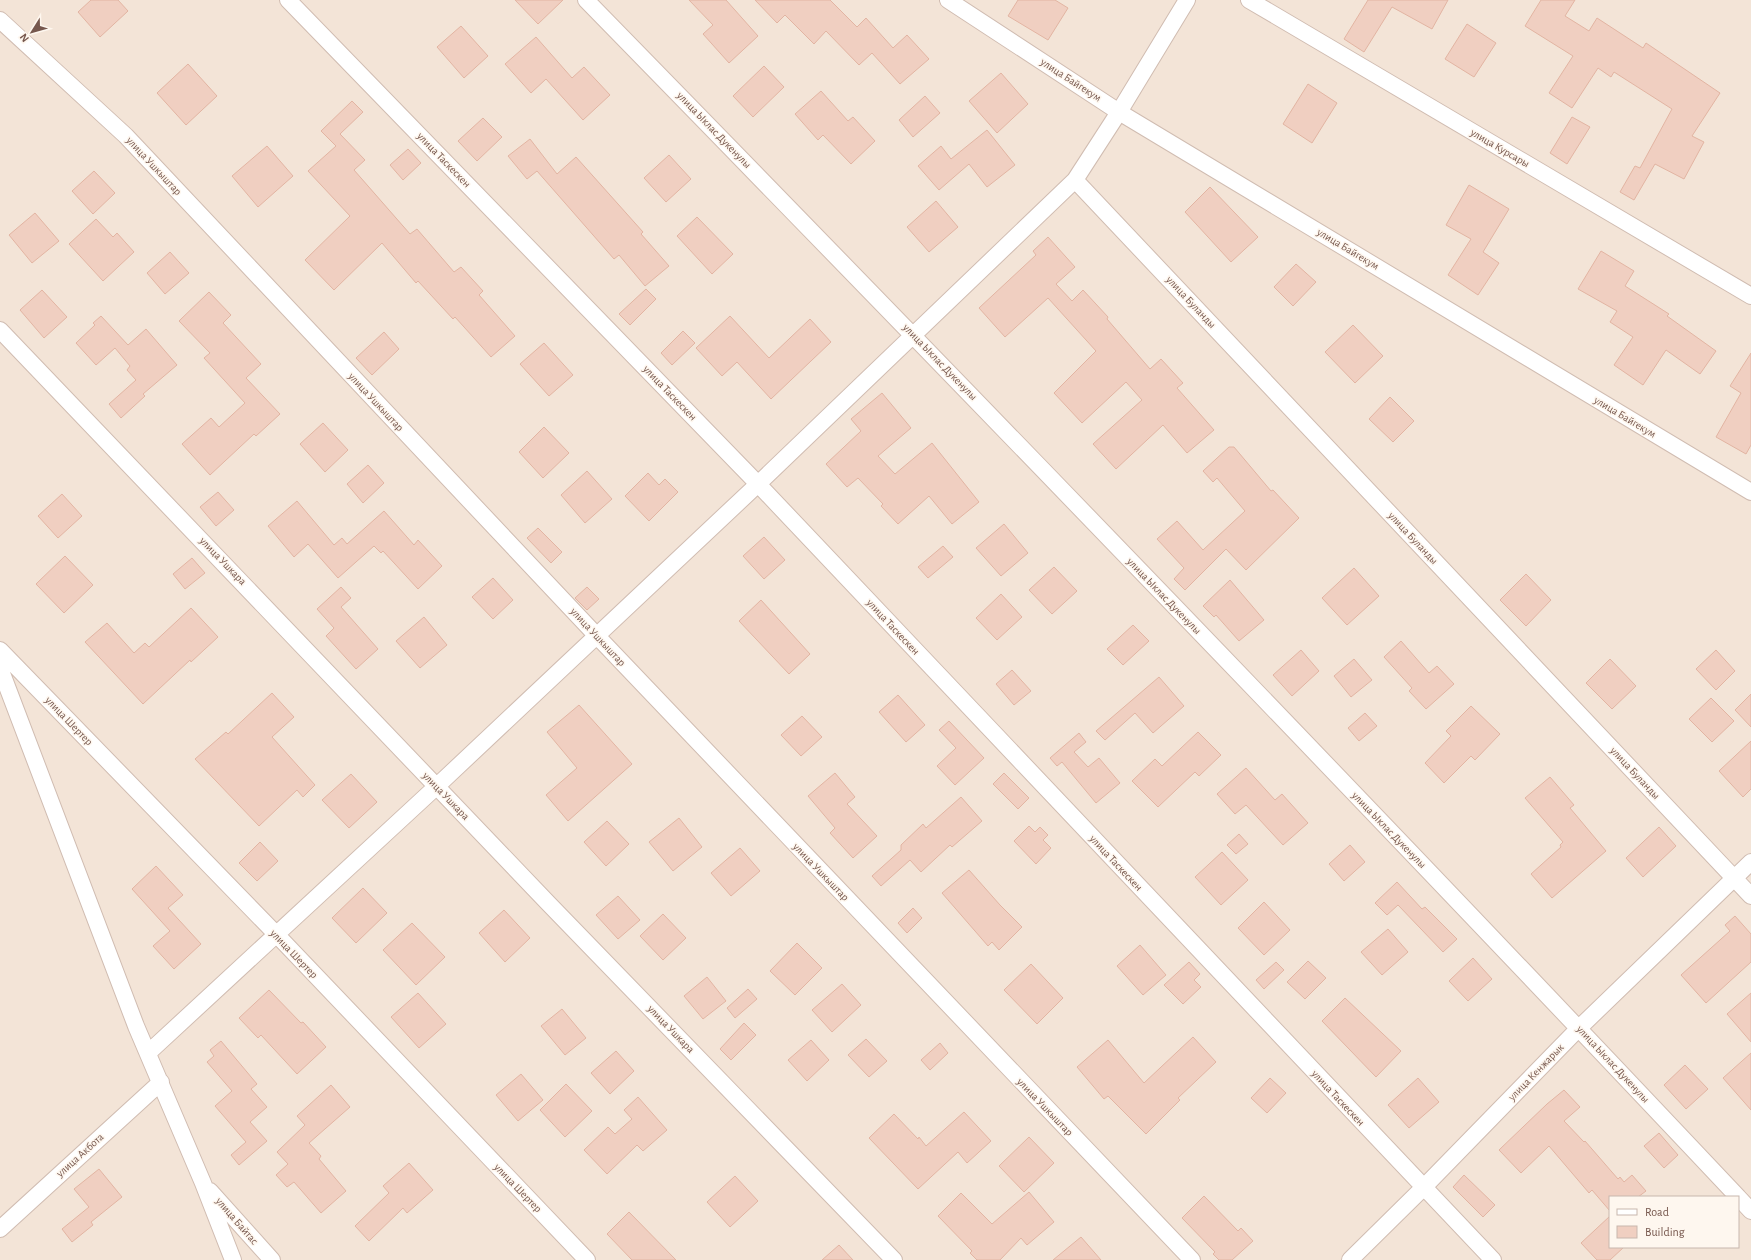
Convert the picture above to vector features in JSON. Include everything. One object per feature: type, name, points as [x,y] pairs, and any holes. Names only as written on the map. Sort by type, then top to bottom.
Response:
[{"type":"street","name":"улица Таскескен","points":[[288,0],[758,484],[1423,1188],[1493,1260]]},
{"type":"street","name":"улица Ыклас Дукенулы","points":[[586,0],[914,334],[1579,1028],[1737,1196]]},
{"type":"street","name":"улица Байгекум","points":[[948,0],[1119,112],[1751,492]]},
{"type":"street","points":[[148,1053],[437,786],[758,484],[1075,180],[1119,112],[1187,0]]},
{"type":"street","name":"улица Курсары","points":[[1249,0],[1751,296]]},
{"type":"street","name":"улица Ушкыштар","points":[[0,20],[126,136],[596,635],[1192,1260]]},
{"type":"street","name":"улица Буланды","points":[[1075,180],[1751,896]]},
{"type":"street","name":"улица Ушкара","points":[[0,330],[894,1260]]},
{"type":"street","name":"улица Шертер","points":[[0,650],[276,934],[587,1260]]},
{"type":"street","points":[[0,668],[148,1053],[203,1183],[233,1260]]},
{"type":"street","name":"улица Кенжарык","points":[[1355,1256],[1579,1028],[1751,862]]},
{"type":"street","name":"улица Акбота","points":[[0,1228],[161,1082]]},
{"type":"street","name":"улица Байтас","points":[[203,1183],[272,1260]]},
{"type":"street","name":"улица Ыклас Дукенулы","points":[[1739,1198],[1751,1211]]},
{"type":"shaded area","points":[[0,0],[1751,0],[1751,1260],[0,1260]]},
{"type":"building","points":[[91,0],[118,0],[128,11],[100,37],[78,12]]},
{"type":"building","points":[[515,0],[563,0],[538,24]]},
{"type":"building","points":[[689,0],[726,0],[758,36],[729,63],[703,34],[713,25]]},
{"type":"building","points":[[755,0],[830,0],[857,27],[866,18],[893,48],[907,35],[929,59],[900,84],[872,53],[859,65],[826,31],[814,44],[785,15],[777,23]]},
{"type":"building","points":[[1018,0],[1055,0],[1068,8],[1048,40],[1008,16]]},
{"type":"building","points":[[1368,0],[1448,0],[1432,29],[1392,7],[1364,52],[1344,39]]},
{"type":"building","points":[[1541,0],[1575,0],[1565,16],[1589,31],[1597,18],[1643,48],[1646,43],[1720,93],[1692,136],[1704,142],[1684,179],[1655,164],[1634,200],[1620,192],[1635,166],[1640,168],[1672,109],[1614,72],[1611,77],[1598,68],[1572,108],[1549,93],[1573,56],[1525,26]]},
{"type":"building","points":[[1467,24],[1496,43],[1474,77],[1445,59]]},
{"type":"building","points":[[461,26],[488,56],[464,78],[437,47]]},
{"type":"building","points":[[536,37],[572,78],[584,67],[610,95],[583,120],[546,79],[531,93],[505,64]]},
{"type":"building","points":[[188,64],[217,96],[186,125],[157,93]]},
{"type":"building","points":[[764,66],[784,87],[753,117],[733,96]]},
{"type":"building","points":[[1001,73],[1028,104],[997,133],[969,101]]},
{"type":"building","points":[[1308,84],[1337,103],[1312,143],[1283,124]]},
{"type":"building","points":[[821,91],[848,121],[853,117],[875,141],[851,164],[823,135],[818,140],[795,114]]},
{"type":"building","points":[[925,96],[940,113],[913,137],[899,120]]},
{"type":"building","points":[[352,101],[363,112],[340,134],[365,160],[354,170],[410,234],[417,229],[454,272],[461,267],[483,291],[479,295],[515,336],[491,357],[455,317],[453,319],[418,281],[416,283],[382,243],[334,290],[305,260],[350,216],[308,171],[336,146],[321,131]]},
{"type":"building","points":[[1572,117],[1590,127],[1567,164],[1550,153]]},
{"type":"building","points":[[483,118],[502,137],[477,161],[458,141]]},
{"type":"building","points":[[987,130],[1015,165],[987,187],[969,164],[939,190],[918,166],[941,146],[951,159]]},
{"type":"building","points":[[530,139],[557,174],[576,157],[643,232],[641,234],[669,266],[645,286],[619,255],[614,259],[537,171],[527,179],[508,156]]},
{"type":"building","points":[[267,146],[293,176],[258,207],[232,176]]},
{"type":"building","points":[[408,149],[421,163],[403,180],[390,165]]},
{"type":"building","points":[[669,155],[691,179],[666,202],[644,178]]},
{"type":"building","points":[[94,171],[115,193],[93,214],[72,191]]},
{"type":"building","points":[[1469,185],[1509,209],[1483,252],[1499,263],[1478,295],[1448,275],[1471,239],[1446,225]]},
{"type":"building","points":[[1210,187],[1258,237],[1231,262],[1185,212]]},
{"type":"building","points":[[936,201],[958,227],[929,252],[907,227]]},
{"type":"building","points":[[35,213],[59,241],[32,263],[9,235]]},
{"type":"building","points":[[697,217],[733,254],[712,274],[677,236]]},
{"type":"building","points":[[96,219],[113,237],[117,233],[134,252],[103,281],[69,244]]},
{"type":"building","points":[[1048,237],[1075,267],[1056,284],[1072,301],[1083,290],[1108,317],[1107,319],[1150,369],[1161,359],[1183,383],[1177,388],[1214,430],[1187,453],[1163,425],[1116,469],[1093,444],[1142,400],[1126,382],[1082,423],[1054,393],[1096,351],[1048,298],[1005,337],[979,308],[1036,255],[1033,251]]},
{"type":"building","points":[[1601,251],[1634,271],[1625,286],[1669,314],[1667,316],[1716,351],[1700,374],[1666,350],[1643,385],[1614,365],[1633,337],[1610,322],[1617,311],[1578,289]]},
{"type":"building","points":[[170,252],[189,273],[165,294],[147,273]]},
{"type":"building","points":[[1296,264],[1316,282],[1293,306],[1274,287]]},
{"type":"building","points":[[646,289],[656,299],[630,325],[619,314]]},
{"type":"building","points":[[42,290],[67,317],[44,338],[20,310]]},
{"type":"building","points":[[209,292],[231,315],[223,323],[261,364],[246,378],[280,414],[256,436],[254,434],[210,475],[182,444],[211,418],[219,427],[245,403],[204,358],[210,353],[179,321]]},
{"type":"building","points":[[101,316],[128,345],[146,329],[177,365],[143,394],[145,396],[121,418],[109,404],[136,380],[127,370],[130,366],[115,348],[96,365],[76,343],[95,325],[93,323]]},
{"type":"building","points":[[730,316],[769,358],[810,319],[831,342],[771,399],[737,362],[722,376],[696,348]]},
{"type":"building","points":[[1353,325],[1383,356],[1355,383],[1325,352]]},
{"type":"building","points":[[683,331],[695,343],[672,365],[661,353]]},
{"type":"building","points":[[384,332],[399,349],[372,375],[356,358]]},
{"type":"building","points":[[544,343],[573,375],[549,396],[520,364]]},
{"type":"building","points":[[1751,353],[1751,445],[1746,454],[1716,437],[1741,393],[1730,386]]},
{"type":"building","points":[[882,393],[911,428],[878,456],[895,474],[932,443],[979,502],[952,524],[929,496],[898,524],[881,506],[883,504],[858,478],[847,487],[826,464],[861,431],[851,419]]},
{"type":"building","points":[[1390,397],[1414,421],[1393,442],[1369,419]]},
{"type":"building","points":[[323,423],[348,450],[325,472],[300,444]]},
{"type":"building","points":[[544,427],[569,453],[543,478],[519,452]]},
{"type":"building","points":[[1229,447],[1234,447],[1271,491],[1273,490],[1299,518],[1246,570],[1226,549],[1185,590],[1174,579],[1184,568],[1157,539],[1177,521],[1203,550],[1245,511],[1217,478],[1213,482],[1203,471]]},
{"type":"building","points":[[368,465],[384,483],[363,503],[347,484]]},
{"type":"building","points":[[587,471],[612,499],[585,523],[561,495]]},
{"type":"building","points":[[648,473],[659,485],[665,479],[678,492],[649,521],[625,496]]},
{"type":"building","points":[[218,492],[234,510],[216,526],[200,507]]},
{"type":"building","points":[[62,494],[82,516],[58,538],[38,516]]},
{"type":"building","points":[[297,501],[334,545],[342,538],[347,544],[384,511],[414,545],[418,540],[442,566],[418,589],[383,551],[381,553],[374,546],[338,578],[308,544],[294,557],[268,526]]},
{"type":"building","points":[[1004,524],[1028,553],[1001,576],[976,548]]},
{"type":"building","points":[[538,528],[562,552],[551,563],[527,538]]},
{"type":"building","points":[[764,537],[785,560],[764,579],[743,556]]},
{"type":"building","points":[[943,546],[953,557],[928,578],[918,567]]},
{"type":"building","points":[[65,556],[93,585],[64,613],[36,584]]},
{"type":"building","points":[[192,558],[205,573],[185,589],[173,574]]},
{"type":"building","points":[[1054,567],[1077,591],[1052,614],[1029,590]]},
{"type":"building","points":[[1354,568],[1379,596],[1347,625],[1322,598]]},
{"type":"building","points":[[1526,574],[1551,600],[1526,626],[1500,600]]},
{"type":"building","points":[[493,578],[513,600],[493,619],[472,597]]},
{"type":"building","points":[[1230,580],[1264,620],[1239,641],[1216,615],[1214,617],[1203,606]]},
{"type":"building","points":[[341,587],[351,598],[341,607],[378,649],[356,669],[326,636],[334,628],[317,609]]},
{"type":"building","points":[[587,587],[599,599],[587,610],[575,598]]},
{"type":"building","points":[[1001,594],[1022,617],[997,640],[976,618]]},
{"type":"building","points":[[761,600],[810,654],[789,674],[739,621]]},
{"type":"building","points":[[191,608],[218,637],[191,662],[190,660],[143,704],[85,642],[107,623],[134,653],[145,643],[149,647]]},
{"type":"building","points":[[424,617],[447,645],[420,668],[396,641]]},
{"type":"building","points":[[1133,625],[1149,641],[1123,665],[1107,649]]},
{"type":"building","points":[[1401,641],[1429,673],[1437,666],[1454,684],[1426,709],[1409,691],[1412,688],[1384,657]]},
{"type":"building","points":[[1301,650],[1319,671],[1292,696],[1273,675]]},
{"type":"building","points":[[1716,650],[1735,671],[1716,690],[1696,669]]},
{"type":"building","points":[[1354,659],[1372,680],[1351,697],[1334,676]]},
{"type":"building","points":[[1610,659],[1636,686],[1612,709],[1586,683]]},
{"type":"building","points":[[1012,670],[1031,691],[1014,705],[996,684]]},
{"type":"building","points":[[1159,677],[1184,706],[1153,733],[1135,713],[1105,740],[1096,731]]},
{"type":"building","points":[[272,693],[294,717],[272,737],[315,785],[303,797],[297,790],[259,826],[195,759],[226,732],[228,734]]},
{"type":"building","points":[[1751,694],[1751,727],[1735,710]]},
{"type":"building","points":[[898,695],[925,725],[906,742],[879,712]]},
{"type":"building","points":[[1711,698],[1734,721],[1712,742],[1689,719]]},
{"type":"building","points":[[579,705],[632,764],[568,821],[546,795],[577,768],[547,732]]},
{"type":"building","points":[[1471,706],[1500,734],[1475,760],[1471,756],[1444,783],[1425,763],[1451,736],[1446,731]]},
{"type":"building","points":[[1365,713],[1377,726],[1359,741],[1348,728]]},
{"type":"building","points":[[802,716],[822,737],[801,756],[781,735]]},
{"type":"building","points":[[949,721],[984,758],[955,785],[937,766],[956,748],[939,730]]},
{"type":"building","points":[[1198,732],[1221,755],[1199,776],[1195,772],[1158,807],[1132,781],[1155,759],[1162,766]]},
{"type":"building","points":[[1079,733],[1086,742],[1074,752],[1088,767],[1099,758],[1120,783],[1096,803],[1062,762],[1057,766],[1050,758]]},
{"type":"building","points":[[1751,741],[1751,789],[1743,797],[1719,771]]},
{"type":"building","points":[[1246,768],[1275,800],[1282,794],[1308,823],[1283,845],[1246,805],[1235,814],[1217,794]]},
{"type":"building","points":[[835,773],[855,797],[847,804],[877,836],[853,858],[830,833],[835,828],[808,796]]},
{"type":"building","points":[[1004,773],[1029,798],[1018,809],[993,784]]},
{"type":"building","points":[[351,774],[377,802],[349,828],[322,800]]},
{"type":"building","points":[[1550,777],[1574,805],[1570,808],[1606,851],[1552,898],[1531,874],[1561,847],[1560,845],[1563,842],[1525,798]]},
{"type":"building","points":[[961,797],[982,821],[952,847],[950,845],[921,872],[910,860],[881,886],[872,876],[901,850],[901,845],[923,824],[926,828]]},
{"type":"building","points":[[679,818],[702,847],[673,871],[649,842]]},
{"type":"building","points":[[607,821],[629,844],[606,866],[584,842]]},
{"type":"building","points":[[1029,826],[1035,832],[1040,827],[1048,835],[1043,840],[1051,848],[1036,864],[1014,841]]},
{"type":"building","points":[[1659,827],[1676,846],[1643,877],[1626,858]]},
{"type":"building","points":[[1239,834],[1248,844],[1236,854],[1227,845]]},
{"type":"building","points":[[260,842],[278,861],[257,881],[239,863]]},
{"type":"building","points":[[1350,845],[1365,862],[1344,881],[1329,864]]},
{"type":"building","points":[[740,848],[760,871],[731,896],[711,873]]},
{"type":"building","points":[[1222,852],[1248,880],[1221,905],[1195,877]]},
{"type":"building","points":[[156,866],[183,895],[168,908],[201,944],[174,969],[153,946],[170,931],[132,889]]},
{"type":"building","points":[[969,870],[1022,927],[999,950],[992,942],[988,946],[942,893]]},
{"type":"building","points":[[1397,882],[1422,909],[1425,907],[1457,939],[1443,952],[1398,905],[1387,915],[1375,903]]},
{"type":"building","points":[[363,888],[387,913],[356,943],[332,918]]},
{"type":"building","points":[[618,896],[640,920],[618,939],[596,915]]},
{"type":"building","points":[[1264,902],[1290,930],[1264,955],[1238,928]]},
{"type":"building","points":[[913,908],[922,918],[907,933],[898,923]]},
{"type":"building","points":[[504,910],[530,938],[505,962],[479,933]]},
{"type":"building","points":[[663,914],[686,938],[663,960],[640,936]]},
{"type":"building","points":[[1735,916],[1751,934],[1751,962],[1706,1003],[1681,975],[1730,931],[1725,925]]},
{"type":"building","points":[[412,923],[445,957],[416,985],[383,950]]},
{"type":"building","points":[[1388,929],[1408,952],[1382,975],[1361,952]]},
{"type":"building","points":[[797,943],[822,968],[795,995],[770,971]]},
{"type":"building","points":[[1140,945],[1166,975],[1143,995],[1117,966]]},
{"type":"building","points":[[1473,958],[1492,979],[1468,1001],[1449,981]]},
{"type":"building","points":[[1308,961],[1326,978],[1305,999],[1287,982]]},
{"type":"building","points":[[1189,962],[1200,974],[1194,980],[1201,987],[1183,1004],[1164,985]]},
{"type":"building","points":[[1276,962],[1284,970],[1264,989],[1256,980]]},
{"type":"building","points":[[1031,964],[1063,998],[1037,1024],[1004,990]]},
{"type":"building","points":[[707,977],[726,1001],[703,1019],[684,996]]},
{"type":"building","points":[[842,984],[861,1005],[832,1032],[812,1010]]},
{"type":"building","points":[[748,989],[757,999],[735,1018],[727,1008]]},
{"type":"building","points":[[269,990],[301,1023],[303,1022],[326,1047],[297,1074],[261,1035],[258,1038],[239,1018]]},
{"type":"building","points":[[418,993],[446,1024],[419,1048],[391,1017]]},
{"type":"building","points":[[1751,993],[1751,1042],[1727,1014]]},
{"type":"building","points":[[1345,998],[1401,1051],[1376,1077],[1322,1021]]},
{"type":"building","points":[[562,1009],[586,1038],[565,1055],[541,1026]]},
{"type":"building","points":[[744,1023],[756,1035],[731,1060],[720,1049]]},
{"type":"building","points":[[1193,1037],[1216,1062],[1178,1098],[1180,1100],[1146,1134],[1108,1096],[1104,1099],[1077,1067],[1108,1040],[1144,1083]]},
{"type":"building","points":[[866,1039],[887,1061],[869,1077],[848,1055]]},
{"type":"building","points":[[811,1040],[829,1060],[807,1081],[788,1060]]},
{"type":"building","points":[[221,1041],[257,1084],[251,1089],[267,1107],[250,1122],[267,1141],[239,1165],[231,1155],[246,1142],[215,1106],[232,1091],[207,1062],[214,1056],[210,1050]]},
{"type":"building","points":[[940,1043],[948,1053],[930,1070],[921,1060]]},
{"type":"building","points":[[616,1051],[634,1071],[610,1094],[591,1073]]},
{"type":"building","points":[[1751,1053],[1751,1110],[1723,1078]]},
{"type":"building","points":[[1685,1065],[1708,1089],[1686,1109],[1664,1085]]},
{"type":"building","points":[[521,1074],[543,1100],[518,1121],[496,1095]]},
{"type":"building","points":[[1270,1078],[1286,1093],[1267,1113],[1251,1098]]},
{"type":"building","points":[[1418,1078],[1439,1102],[1409,1128],[1388,1105]]},
{"type":"building","points":[[566,1084],[592,1111],[565,1137],[540,1110]]},
{"type":"building","points":[[331,1085],[350,1107],[309,1143],[321,1156],[319,1159],[346,1191],[321,1213],[294,1182],[287,1187],[276,1175],[288,1164],[277,1152],[305,1125],[297,1116]]},
{"type":"building","points":[[1564,1090],[1580,1107],[1564,1121],[1584,1142],[1585,1141],[1618,1179],[1620,1177],[1624,1182],[1632,1175],[1646,1191],[1639,1196],[1609,1196],[1609,1210],[1592,1190],[1589,1193],[1549,1146],[1521,1173],[1499,1150],[1547,1104]]},
{"type":"building","points":[[638,1097],[667,1130],[643,1151],[637,1145],[607,1174],[584,1150],[608,1127],[615,1134],[632,1119],[624,1110]]},
{"type":"building","points":[[964,1112],[991,1141],[967,1163],[958,1152],[918,1189],[869,1138],[894,1114],[918,1139],[919,1137],[926,1146]]},
{"type":"building","points":[[1659,1133],[1678,1155],[1664,1168],[1644,1146]]},
{"type":"building","points":[[1029,1137],[1054,1163],[1024,1192],[999,1166]]},
{"type":"building","points":[[409,1163],[433,1190],[407,1213],[403,1208],[369,1241],[355,1226],[389,1193],[383,1186]]},
{"type":"building","points":[[99,1169],[122,1197],[91,1222],[93,1225],[72,1242],[62,1229],[89,1207],[74,1189]]},
{"type":"building","points":[[1464,1175],[1495,1205],[1483,1217],[1453,1187]]},
{"type":"building","points":[[735,1176],[758,1201],[730,1227],[707,1202]]},
{"type":"building","points":[[1029,1192],[1054,1222],[1027,1245],[1021,1238],[1000,1260],[977,1260],[970,1253],[972,1251],[938,1216],[961,1193],[992,1224]]},
{"type":"building","points":[[1204,1196],[1238,1231],[1241,1228],[1253,1241],[1232,1260],[1219,1260],[1213,1254],[1215,1252],[1182,1218]]},
{"type":"building","points":[[629,1212],[676,1260],[632,1260],[607,1234]]},
{"type":"building","points":[[1609,1217],[1609,1248],[1623,1248],[1610,1260],[1597,1260],[1581,1243]]},
{"type":"building","points":[[1081,1237],[1101,1260],[1053,1260]]},
{"type":"building","points":[[839,1245],[853,1260],[822,1260]]}]
